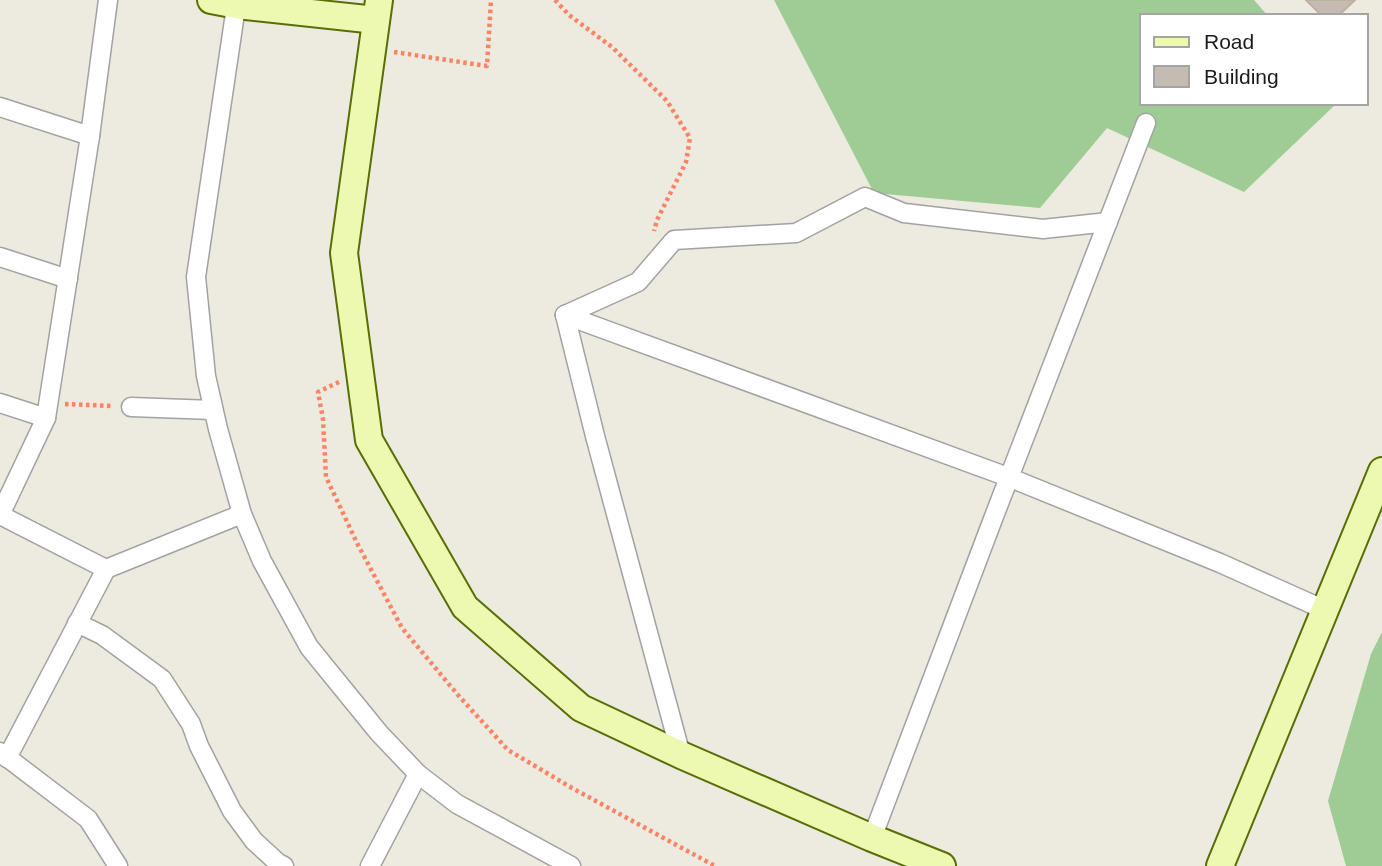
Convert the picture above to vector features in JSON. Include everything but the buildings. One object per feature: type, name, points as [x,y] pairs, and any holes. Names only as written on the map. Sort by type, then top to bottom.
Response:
[{"type":"street","points":[[106,569],[0,515],[47,411],[90,136],[108,0]]},
{"type":"street","points":[[571,866],[457,804],[418,774],[379,733],[309,647],[262,561],[242,514],[205,376],[196,277],[228,2],[377,10],[344,253],[369,440],[465,607],[581,708],[681,755],[942,866]]},
{"type":"street","points":[[0,107],[90,136]]},
{"type":"street","points":[[872,838],[1008,477],[1146,123]]},
{"type":"street","points":[[565,315],[638,282],[674,240],[796,233],[865,197],[904,213],[1043,229],[1108,222]]},
{"type":"street","points":[[0,257],[68,279]]},
{"type":"street","points":[[565,315],[1008,477],[1325,610]]},
{"type":"street","points":[[565,315],[681,755]]},
{"type":"street","points":[[0,403],[47,411]]},
{"type":"street","points":[[131,407],[213,410]]},
{"type":"street","points":[[1220,866],[1382,471]]},
{"type":"street","points":[[118,866],[88,819],[4,755],[106,569],[242,514]]},
{"type":"street","points":[[77,623],[102,635],[162,679],[191,724],[199,746],[232,811],[254,841],[284,866]]},
{"type":"street","points":[[370,866],[418,774]]},
{"type":"path","points":[[372,49],[487,66],[491,0]]},
{"type":"path","points":[[555,0],[569,15],[612,47],[667,101],[690,138],[686,162],[657,220],[643,276]]},
{"type":"path","points":[[360,372],[318,392],[323,419],[326,477],[356,543],[402,628],[508,750],[715,866]]},
{"type":"path","points":[[47,411],[131,407]]},
{"type":"green space","points":[[774,0],[1254,0],[1266,14],[1140,14],[1140,105],[1335,105],[1244,192],[1107,128],[1040,208],[874,193]]},
{"type":"green space","points":[[1382,632],[1382,866],[1346,866],[1328,801],[1371,654]]}]
